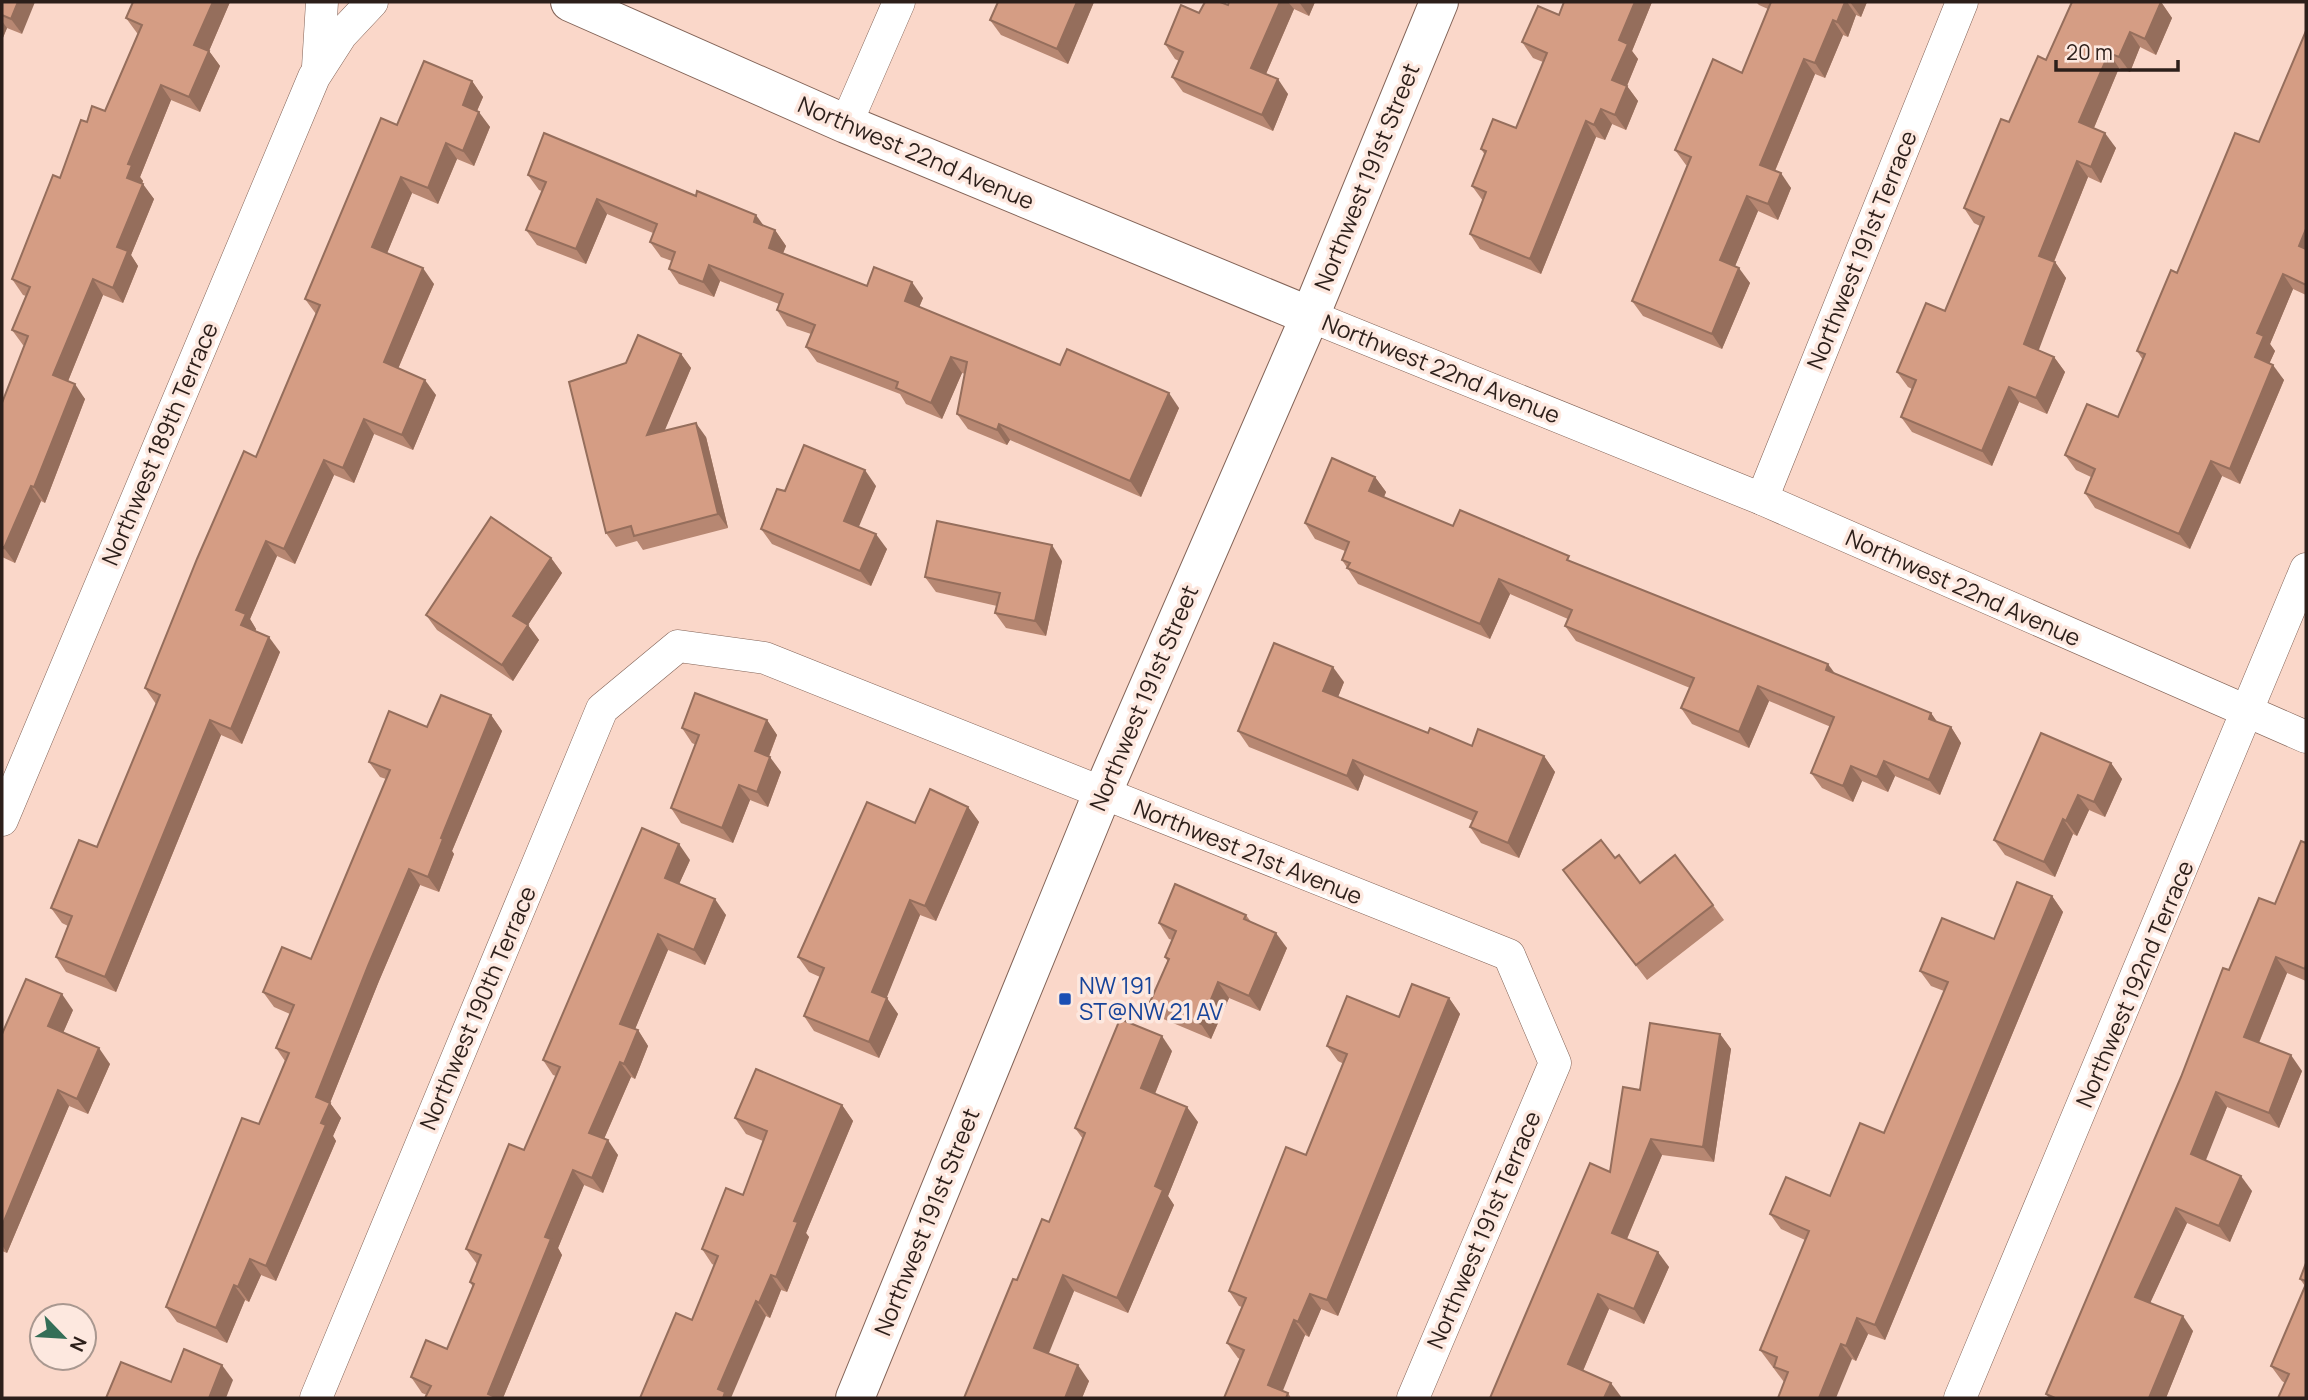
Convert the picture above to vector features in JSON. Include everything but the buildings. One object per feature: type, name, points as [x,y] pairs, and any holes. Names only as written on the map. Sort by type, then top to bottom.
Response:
[{"type":"street","name":"Northwest 189th Terrace","points":[[318,68],[322,2]]},
{"type":"street","name":"Northwest 189th Terrace","points":[[2,820],[318,68],[341,35],[372,2]]},
{"type":"street","name":"Northwest 22nd Avenue","points":[[569,2],[846,124],[1762,499],[2248,714],[2306,737]]},
{"type":"street","points":[[846,124],[899,2]]},
{"type":"street","name":"Northwest 191st Street","points":[[855,1398],[1101,794],[1310,316],[1439,2]]},
{"type":"street","name":"Northwest 191st Terrace","points":[[1762,499],[1962,2]]},
{"type":"street","name":"Northwest 192nd Terrace","points":[[1960,1398],[2248,714],[2306,569]]},
{"type":"street","name":"Northwest 21st Avenue","points":[[678,646],[765,658],[1509,955],[1555,1063]]},
{"type":"street","name":"Northwest 190th Terrace","points":[[316,1398],[602,709],[678,646]]},
{"type":"street","name":"Northwest 191st Terrace","points":[[1413,1398],[1555,1063]]},
{"type":"place","name":"NW 191 ST@NW 21 AV","points":[[1065,999]]}]
